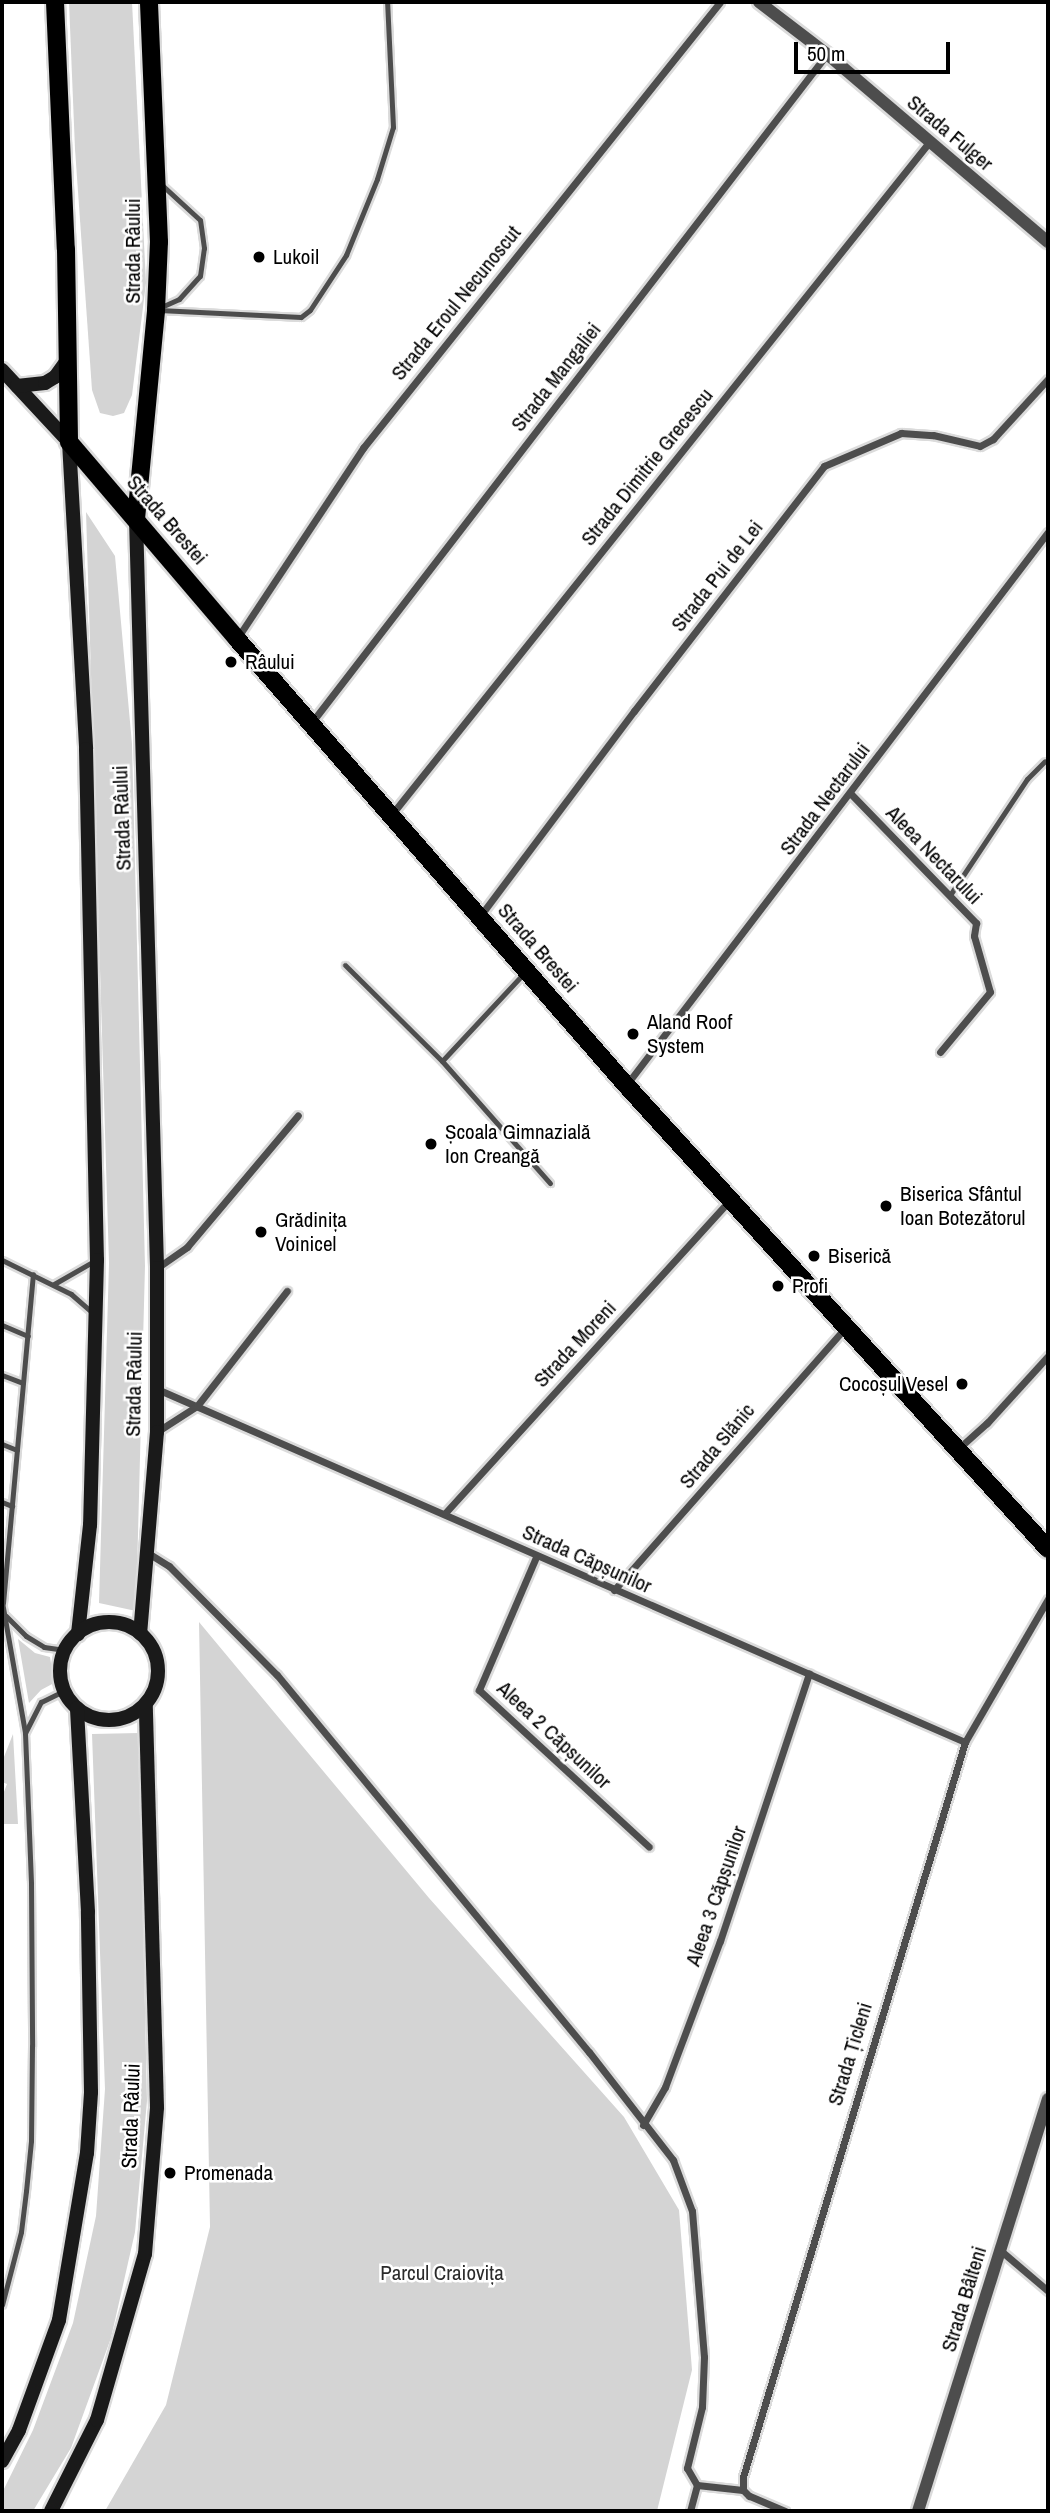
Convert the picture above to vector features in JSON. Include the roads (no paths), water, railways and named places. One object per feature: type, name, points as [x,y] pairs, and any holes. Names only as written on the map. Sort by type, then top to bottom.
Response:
[{"type":"main road","name":"Strada Râului","points":[[55,2],[70,354],[69,442],[86,749],[97,1260],[90,1525],[78,1633]]},
{"type":"main road","name":"Strada Râului","points":[[51,2511],[97,2420],[145,2254],[157,2107],[146,1704],[157,1684],[158,1673],[154,1651],[140,1633],[157,1432],[157,1268],[136,519],[156,310],[159,242],[149,2]]},
{"type":"main road","points":[[17,386],[45,383],[55,377],[70,354]]},
{"type":"main road","name":"Strada Brestei","points":[[2,370],[69,442],[626,1085],[959,1448],[1048,1549]]},
{"type":"main road","points":[[140,1633],[108,1623],[98,1624],[78,1633],[65,1650],[60,1672],[64,1691],[77,1708],[90,1716],[116,1720],[137,1712],[146,1704]]},
{"type":"main road","name":"Strada Râului","points":[[2,2461],[19,2430],[59,2320],[87,2153],[91,2092],[88,1926],[77,1708]]},
{"type":"street","name":"Strada Eroul Necunoscut","points":[[237,639],[363,448],[720,2]]},
{"type":"street","name":"Strada Fulger","points":[[759,2],[827,54],[1048,242]]},
{"type":"street","name":"Strada Mangaliei","points":[[312,722],[827,54]]},
{"type":"street","name":"Strada Dimitrie Grecescu","points":[[392,814],[930,141]]},
{"type":"street","name":"Strada Pui de Lei","points":[[480,916],[625,722],[824,466],[901,433],[933,435],[980,446],[993,439],[1048,379]]},
{"type":"street","name":"Strada Nectarului","points":[[626,1085],[1048,533]]},
{"type":"street","name":"Aleea Nectarului","points":[[851,794],[976,923],[974,936],[990,992],[940,1052]]},
{"type":"street","points":[[157,1268],[187,1247],[298,1115]]},
{"type":"street","name":"Strada Moreni","points":[[446,1512],[730,1199]]},
{"type":"street","points":[[157,1432],[197,1406],[287,1291]]},
{"type":"street","name":"Strada Slănic","points":[[614,1590],[847,1325]]},
{"type":"street","points":[[959,1448],[987,1423],[1048,1356]]},
{"type":"street","name":"Strada Căpșunilor","points":[[157,1388],[446,1512],[536,1556],[965,1742]]},
{"type":"street","points":[[148,1553],[169,1566],[278,1675],[589,2052],[643,2125],[673,2160],[692,2211],[704,2357],[702,2407],[687,2468],[697,2485],[690,2511]]},
{"type":"street","name":"Aleea 2 Căpșunilor","points":[[536,1556],[479,1690],[649,1847]]},
{"type":"street","name":"Strada Țicleni","points":[[743,2490],[741,2484],[750,2451],[965,1742],[1048,1599]]},
{"type":"street","name":"Aleea 3 Căpșunilor","points":[[643,2125],[665,2087],[720,1941],[809,1673]]},
{"type":"street","name":"Strada Bâlteni","points":[[918,2511],[1048,2099]]},
{"type":"street","points":[[1000,2250],[1048,2291]]},
{"type":"street","points":[[697,2485],[743,2490],[752,2498],[785,2511]]},
{"type":"lane","points":[[156,310],[301,317],[310,310],[346,255],[377,179],[393,127],[387,2]]},
{"type":"lane","points":[[155,180],[200,220],[204,248],[200,276],[179,299],[156,310]]},
{"type":"lane","points":[[950,895],[1027,779],[1045,761]]},
{"type":"lane","points":[[345,965],[442,1062],[550,1183]]},
{"type":"lane","points":[[442,1062],[526,971]]},
{"type":"lane","points":[[2,1260],[54,1284],[95,1314]]},
{"type":"lane","points":[[54,1284],[97,1260]]},
{"type":"lane","points":[[2,2305],[21,2232],[31,2141],[32,1932],[25,1733],[2,1604],[33,1274]]},
{"type":"lane","points":[[2,1325],[28,1336]]},
{"type":"lane","points":[[2,1375],[23,1383]]},
{"type":"lane","points":[[2,1444],[17,1450]]},
{"type":"lane","points":[[2,1502],[12,1506]]},
{"type":"lane","points":[[6,1616],[26,1636],[44,1647],[65,1650]]},
{"type":"lane","points":[[25,1733],[41,1702],[64,1691]]},
{"type":"place","name":"Lukoil","points":[[259,257]]},
{"type":"place","name":"Râului","points":[[231,662]]},
{"type":"place","name":"Aland Roof System","points":[[633,1034]]},
{"type":"place","name":"Școala Gimnazială Ion Creangă","points":[[431,1144]]},
{"type":"place","name":"Biserica Sfântul Ioan Botezătorul","points":[[886,1206]]},
{"type":"place","name":"Grădinița Voinicel","points":[[261,1232]]},
{"type":"place","name":"Biserică","points":[[814,1256]]},
{"type":"place","name":"Profi","points":[[778,1286]]},
{"type":"place","name":"Cocoșul Vesel","points":[[962,1384]]},
{"type":"place","name":"Promenada","points":[[170,2173]]},
{"type":"park label","name":"Parcul Craiovița","points":[[442,2273]]}]
